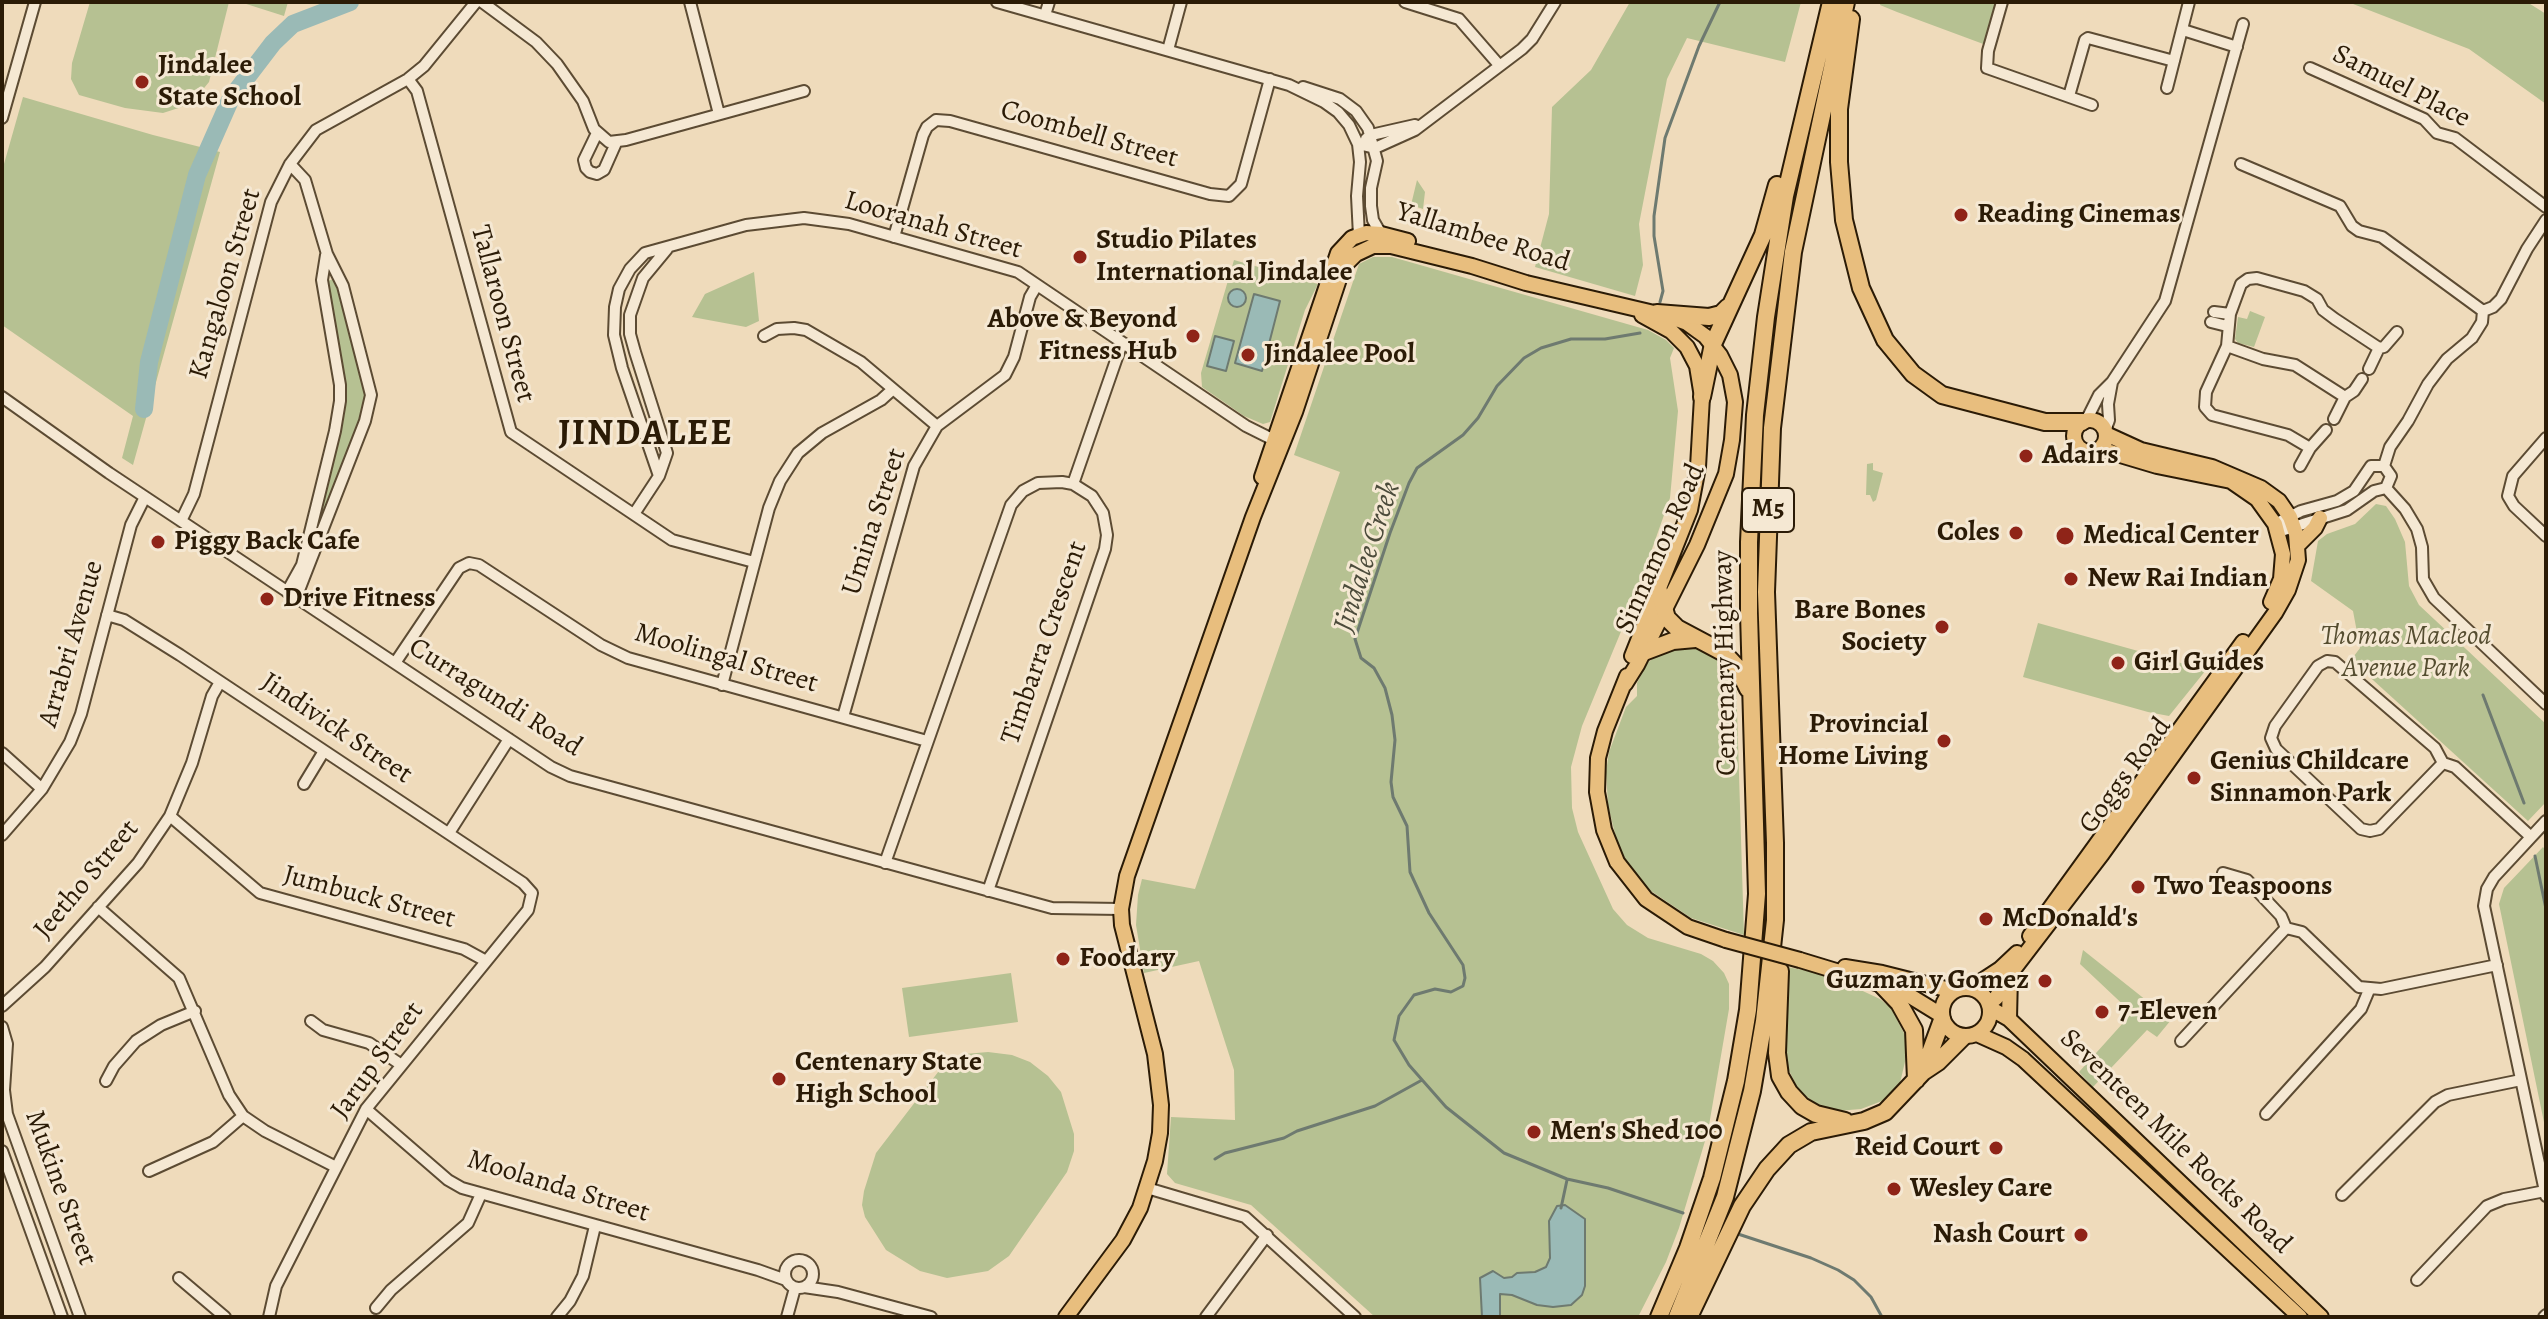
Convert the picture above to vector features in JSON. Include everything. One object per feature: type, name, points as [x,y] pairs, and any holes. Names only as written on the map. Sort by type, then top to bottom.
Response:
[{"type":"highway","name":"Centenary Highway","points":[[1659,1317],[1688,1248],[1712,1178],[1736,1081],[1748,1010],[1757,894],[1750,694],[1749,542],[1755,415],[1775,252],[1807,98],[1831,2]]},
{"type":"highway","name":"Centenary Highway","points":[[1677,1317],[1725,1197],[1752,1091],[1764,1021],[1775,920],[1766,592],[1772,428],[1780,337],[1793,252],[1846,2]]},
{"type":"highway","points":[[1855,2],[1839,109],[1839,162],[1848,242],[1861,288],[1877,324],[1905,366],[1933,390],[1955,399],[2045,422],[2084,422]]},
{"type":"highway","points":[[1702,397],[1713,344],[1763,235],[1794,118],[1807,98]]},
{"type":"highway","points":[[1657,313],[1709,317],[1721,314],[1728,307]]},
{"type":"highway","points":[[1659,591],[1663,612],[1677,628],[1732,660],[1750,694]]},
{"type":"highway","points":[[1644,652],[1673,641],[1695,639]]},
{"type":"highway","points":[[1775,920],[1782,940],[1777,1053],[1780,1076],[1796,1100],[1810,1111],[1854,1123]]},
{"type":"highway","points":[[1880,983],[1899,1003],[1914,1030],[1919,1076]]},
{"type":"highway","points":[[1919,1076],[1942,1017]]},
{"type":"highway","points":[[1689,1317],[1742,1206],[1779,1156],[1800,1137],[1811,1132],[1875,1118],[1885,1112],[1919,1076],[1970,1036]]},
{"type":"main road","name":"Yallambee Road","points":[[1066,1317],[1123,1240],[1147,1188],[1160,1133],[1155,1054],[1125,942],[1121,909],[1127,876],[1278,442],[1345,265],[1370,237],[1391,246],[1478,265],[1577,294]]},
{"type":"main road","name":"Sinnamon Road","points":[[1577,294],[1687,323],[1713,344],[1725,364],[1734,396],[1734,426],[1729,457],[1707,524],[1625,684],[1605,731],[1598,758],[1599,810],[1609,846],[1635,888],[1654,905],[1688,927],[1880,983],[1911,995],[1942,1017]]},
{"type":"main road","name":"Sinnamon Road","points":[[1624,307],[1663,326],[1685,344],[1695,362],[1702,397],[1693,498],[1625,684]]},
{"type":"main road","points":[[2104,438],[2087,452],[2076,444],[2074,434],[2084,422],[2095,421],[2104,438],[2157,466],[2231,481],[2257,499],[2276,528]]},
{"type":"main road","points":[[2104,438],[2198,463],[2246,480],[2270,494],[2292,521]]},
{"type":"main road","points":[[2298,545],[2315,528],[2320,518]]},
{"type":"main road","name":"Goggs Road","points":[[1990,1006],[2010,974],[2102,854],[2275,613],[2293,578],[2298,560],[2292,521]]},
{"type":"main road","name":"Goggs Road","points":[[1971,988],[2000,969],[2019,950],[2269,606],[2282,572],[2283,554],[2276,528]]},
{"type":"main road","name":"Sinnamon Road","points":[[1827,967],[1872,971],[1954,991]]},
{"type":"main road","points":[[2009,1019],[2010,974]]},
{"type":"main road","points":[[1971,988],[1985,997],[1990,1006],[1988,1023],[1970,1036],[1950,1031],[1942,1017],[1944,1001],[1954,991],[1971,988]]},
{"type":"main road","name":"Seventeen Mile Rocks Road","points":[[1990,1006],[2009,1019],[2321,1317]]},
{"type":"main road","name":"Seventeen Mile Rocks Road","points":[[1970,1036],[2006,1047],[2023,1059],[2300,1317]]},
{"type":"street","points":[[2,118],[6,90],[35,2]]},
{"type":"street","name":"Kangaloon Street","points":[[181,521],[190,506],[271,202],[290,164],[319,128],[408,79],[424,66],[476,2]]},
{"type":"street","points":[[482,2],[536,42],[557,64],[583,101],[597,133],[606,141],[616,143],[804,91]]},
{"type":"street","points":[[690,2],[719,114]]},
{"type":"street","points":[[997,2],[1340,99],[1356,111],[1375,148],[1370,237]]},
{"type":"street","points":[[1045,15],[1049,2]]},
{"type":"street","points":[[1168,50],[1181,2]]},
{"type":"street","points":[[1405,2],[1459,19],[1499,65]]},
{"type":"street","points":[[1358,144],[1375,148],[1425,121],[1532,39],[1555,2]]},
{"type":"street","points":[[2002,2],[1988,51],[1987,68],[2092,105]]},
{"type":"street","points":[[2167,88],[2189,2]]},
{"type":"street","points":[[2084,422],[2099,395],[2112,382],[2165,301],[2243,24]]},
{"type":"street","points":[[2183,30],[2237,47]]},
{"type":"street","points":[[2069,96],[2088,38],[2174,61]]},
{"type":"street","name":"Samuel Place","points":[[2310,68],[2424,119],[2437,133],[2455,138],[2546,207]]},
{"type":"street","name":"Tallaroon Street","points":[[408,79],[417,91],[511,432],[672,540],[754,562]]},
{"type":"street","name":"Coombell Street","points":[[894,237],[923,135],[936,120],[950,121],[1210,194],[1229,196],[1241,184],[1270,79]]},
{"type":"street","points":[[1289,85],[1338,112],[1349,125],[1358,144],[1357,196],[1370,237]]},
{"type":"street","points":[[597,133],[584,160],[590,172],[597,174],[604,170],[616,143]]},
{"type":"street","points":[[1358,144],[1371,135],[1405,133]]},
{"type":"street","points":[[290,164],[305,180],[325,249],[344,290],[371,402],[321,540],[291,595]]},
{"type":"street","points":[[2241,164],[2340,206],[2352,226],[2382,237],[2483,311]]},
{"type":"street","name":"Looranah Street","points":[[659,476],[622,368],[614,335],[619,289],[630,269],[645,253],[746,225],[804,218],[849,224],[1018,272],[1256,433],[1278,442]]},
{"type":"street","points":[[2483,311],[2501,299],[2546,220]]},
{"type":"street","points":[[291,595],[302,565],[340,401],[322,280],[325,249]]},
{"type":"street","points":[[634,514],[659,476],[667,453],[630,334],[630,315],[643,278],[667,249]]},
{"type":"street","points":[[2310,448],[2288,435],[2208,412],[2205,407],[2206,392],[2227,346],[2227,326],[2241,284],[2257,278],[2311,294],[2335,319],[2379,348]]},
{"type":"street","name":"Umina Street","points":[[843,717],[908,482],[921,451],[937,426],[1005,375],[1014,357],[1030,297],[1037,285]]},
{"type":"street","points":[[2384,466],[2390,447],[2428,384],[2447,359],[2472,338],[2482,322],[2483,311]]},
{"type":"street","points":[[2227,326],[2212,317],[2230,314]]},
{"type":"street","points":[[764,336],[777,329],[806,330],[861,362],[937,426]]},
{"type":"street","points":[[2369,369],[2379,348],[2390,342],[2397,332]]},
{"type":"street","points":[[885,863],[1011,505],[1023,491],[1038,483],[1073,484],[1122,343]]},
{"type":"street","points":[[2227,346],[2263,359],[2295,365],[2345,397]]},
{"type":"street","points":[[2334,419],[2345,397],[2362,379]]},
{"type":"street","points":[[2104,438],[2109,420],[2112,382]]},
{"type":"street","points":[[722,685],[769,508],[780,481],[798,453],[822,433],[881,400],[892,390]]},
{"type":"street","name":"Curragundi Road","points":[[2,397],[145,497],[551,767],[580,780],[1052,908],[1121,909]]},
{"type":"street","points":[[2300,466],[2310,448],[2326,430]]},
{"type":"street","points":[[2546,438],[2513,476],[2508,496],[2514,506],[2546,536]]},
{"type":"street","points":[[2374,491],[2366,486],[2364,473],[2371,466],[2384,466]]},
{"type":"street","points":[[2384,466],[2391,476],[2386,488]]},
{"type":"street","points":[[2276,528],[2337,501],[2354,491],[2364,480]]},
{"type":"street","name":"Timbarra Crescent","points":[[988,891],[1105,549],[1107,535],[1103,513],[1092,496],[1073,484]]},
{"type":"street","points":[[2292,521],[2320,518],[2347,510],[2374,491],[2386,488]]},
{"type":"street","points":[[2386,488],[2405,509],[2417,529],[2422,547],[2422,572],[2429,592],[2546,704]]},
{"type":"street","name":"Arrabri Avenue","points":[[2,835],[42,789],[70,742],[81,714],[131,525],[145,497]]},
{"type":"street","name":"Moolingal Street","points":[[395,663],[459,568],[469,563],[487,569],[613,652],[927,741]]},
{"type":"street","name":"Jindivick Street","points":[[107,615],[139,628],[449,833],[523,883],[532,893]]},
{"type":"street","points":[[2443,763],[2379,829],[2370,831],[2361,829],[2276,749],[2271,738],[2275,726],[2318,666],[2327,661],[2335,662],[2435,748],[2443,763],[2455,767],[2531,837]]},
{"type":"street","name":"Jeetho Street","points":[[2,1006],[45,967],[138,863],[170,816],[192,763],[212,696],[220,682]]},
{"type":"street","points":[[449,833],[509,739]]},
{"type":"street","points":[[304,784],[324,751]]},
{"type":"street","points":[[2,753],[42,789]]},
{"type":"street","name":"Jumbuck Street","points":[[170,816],[260,893],[464,949],[486,961]]},
{"type":"street","points":[[2417,1280],[2487,1206],[2504,1199],[2546,1194],[2485,912],[2487,889],[2494,877],[2546,821]]},
{"type":"street","points":[[2223,873],[2247,880],[2281,916],[2286,928]]},
{"type":"street","name":"Jarup Street","points":[[269,1317],[276,1286],[366,1109],[528,910],[532,893]]},
{"type":"street","points":[[98,907],[179,978],[229,1095],[243,1116],[265,1131],[336,1167]]},
{"type":"street","points":[[2286,928],[2302,932],[2359,987],[2369,990],[2497,965]]},
{"type":"street","points":[[2181,1041],[2286,928]]},
{"type":"street","points":[[2266,1114],[2361,1009],[2369,990]]},
{"type":"street","points":[[106,1081],[114,1066],[136,1041],[161,1025],[195,1011]]},
{"type":"street","points":[[311,1021],[323,1030],[369,1043],[400,1064]]},
{"type":"street","name":"Mukine Street","points":[[2,1027],[7,1044],[4,1090],[7,1114],[80,1317]]},
{"type":"street","points":[[2342,1195],[2435,1102],[2448,1095],[2521,1080]]},
{"type":"street","name":"Moolanda Street","points":[[366,1109],[448,1180],[481,1194],[758,1270],[795,1285],[838,1292],[901,1313],[931,1317]]},
{"type":"street","points":[[149,1171],[213,1142],[243,1116]]},
{"type":"street","name":"Mukine Street","points":[[2,1151],[62,1317]]},
{"type":"street","points":[[1147,1188],[1245,1217],[1355,1317]]},
{"type":"street","points":[[376,1308],[391,1290],[468,1223],[481,1194]]},
{"type":"street","points":[[557,1317],[570,1301],[583,1276],[595,1226]]},
{"type":"street","points":[[1206,1317],[1267,1235]]},
{"type":"street","points":[[787,1317],[795,1285],[787,1267],[794,1261],[802,1261],[812,1270],[812,1279],[795,1285]]},
{"type":"street","name":"Moolanda Street","points":[[758,1270],[787,1267]]},
{"type":"street","name":"Moolanda Street","points":[[812,1270],[838,1292]]},
{"type":"street","points":[[179,1278],[225,1317]]},
{"type":"green space","points":[[90,2],[229,2],[209,82],[191,104],[163,113],[125,108],[79,95],[71,79],[72,63]]},
{"type":"green space","points":[[240,2],[288,2],[284,16]]},
{"type":"green space","points":[[1630,2],[1801,2],[1785,62],[1687,38],[1667,79],[1639,224],[1643,265],[1635,296],[1535,267],[1549,214],[1552,107],[1591,70]]},
{"type":"green space","points":[[1881,2],[1998,2],[1986,45],[1897,12],[1880,5]]},
{"type":"green space","points":[[2348,2],[2527,2],[2546,14],[2546,104],[2469,49]]},
{"type":"green space","points":[[23,97],[220,152],[133,465],[122,458],[133,416],[2,325],[2,171]]},
{"type":"green space","points":[[1417,180],[1425,192],[1423,209],[1411,205]]},
{"type":"green space","points":[[1373,257],[1392,257],[1648,330],[1674,348],[1670,358],[1678,411],[1670,498],[1634,600],[1582,726],[1571,767],[1572,808],[1578,832],[1613,909],[1627,925],[1648,938],[1701,954],[1713,961],[1729,984],[1729,1009],[1708,1131],[1679,1228],[1666,1262],[1638,1317],[1375,1317],[1251,1205],[1175,1183],[1167,1174],[1171,1117],[1235,1120],[1234,1070],[1199,961],[1144,973],[1136,925],[1138,895],[1142,879],[1195,889],[1340,472],[1294,455],[1359,264]]},
{"type":"green space","name":"Jindalee Pool","points":[[1234,260],[1318,284],[1305,310],[1270,422],[1263,424],[1244,416],[1202,387],[1201,373]]},
{"type":"green space","points":[[754,272],[759,321],[746,327],[692,317],[705,294]]},
{"type":"green space","points":[[333,279],[367,398],[315,538],[347,398],[328,288],[328,281]]},
{"type":"green space","points":[[2250,311],[2265,317],[2254,347],[2238,343],[2235,339],[2238,317],[2247,319]]},
{"type":"green space","points":[[1873,463],[1873,470],[1883,473],[1873,502],[1870,495],[1866,495],[1867,464]]},
{"type":"green space","name":"Thomas Macleod Avenue Park","points":[[2376,504],[2386,506],[2405,542],[2409,586],[2419,605],[2546,724],[2546,802],[2528,821],[2351,660],[2360,648],[2353,611],[2311,581],[2318,541],[2327,534],[2355,524]]},
{"type":"green space","points":[[2038,623],[2206,670],[2169,716],[2148,712],[2023,677]]},
{"type":"green space","points":[[1696,646],[1723,660],[1736,678],[1744,935],[1691,918],[1645,887],[1628,865],[1617,842],[1608,805],[1606,772],[1609,752],[1626,707],[1637,696],[1637,683],[1647,663],[1676,647]]},
{"type":"green space","points":[[2543,847],[2546,851],[2546,1132],[2499,904],[2504,888]]},
{"type":"green space","points":[[2083,950],[2171,1020],[2157,1037],[2147,1030],[2093,1087],[2079,1072],[2132,1013],[2080,964]]},
{"type":"green space","points":[[1787,967],[1852,986],[1880,999],[1891,1008],[1906,1037],[1908,1049],[1900,1083],[1882,1101],[1861,1109],[1837,1111],[1822,1108],[1799,1091],[1786,1064]]},
{"type":"green space","points":[[1011,973],[1018,1022],[909,1037],[902,988]]},
{"type":"green space","points":[[988,1052],[1012,1055],[1030,1062],[1048,1076],[1061,1092],[1074,1134],[1074,1151],[1067,1172],[1009,1256],[988,1271],[947,1278],[920,1271],[886,1250],[865,1217],[862,1205],[864,1191],[876,1153],[945,1063],[965,1054]]},
{"type":"water","points":[[1233,289],[1241,289],[1246,298],[1244,305],[1233,307],[1228,302],[1228,294]]},
{"type":"water","points":[[1254,294],[1280,301],[1262,371],[1235,363]]},
{"type":"water","points":[[1215,336],[1234,341],[1226,371],[1207,366]]},
{"type":"water","points":[[1565,1205],[1585,1219],[1585,1286],[1582,1295],[1571,1305],[1553,1307],[1500,1294],[1500,1317],[1482,1317],[1480,1278],[1493,1271],[1504,1278],[1546,1267],[1550,1258],[1549,1221],[1557,1206]]},
{"type":"waterway","points":[[144,409],[149,362],[197,175],[231,98],[273,43],[293,24],[350,2]]},
{"type":"waterway","name":"Jindalee Creek","points":[[1660,302],[1663,291],[1654,216],[1665,138],[1699,46],[1720,2]]},
{"type":"waterway","name":"Jindalee Creek","points":[[1640,333],[1605,339],[1571,339],[1541,348],[1524,358],[1497,386],[1478,418],[1463,435],[1417,468],[1390,533],[1355,639],[1361,658],[1374,668],[1385,688],[1392,715],[1395,740],[1391,782],[1393,797],[1407,826],[1410,872],[1429,913],[1463,965],[1465,978],[1463,986],[1451,992],[1435,989],[1414,995],[1399,1016],[1394,1040],[1409,1065],[1446,1107],[1504,1153],[1567,1179],[1608,1188],[1683,1213]]},
{"type":"waterway","points":[[2483,695],[2524,803]]},
{"type":"waterway","points":[[2535,856],[2546,909]]},
{"type":"waterway","points":[[1215,1159],[1225,1153],[1284,1138],[1375,1106],[1422,1080]]},
{"type":"waterway","points":[[1561,1208],[1567,1180]]},
{"type":"waterway","name":"Jindalee Creek","points":[[1735,1233],[1838,1270],[1871,1297],[1882,1317]]},
{"type":"place","name":"Jindalee State School","points":[[142,82]]},
{"type":"place","name":"Reading Cinemas","points":[[1961,215]]},
{"type":"place","name":"Studio Pilates International Jindalee","points":[[1080,257]]},
{"type":"place","name":"Above & Beyond Fitness Hub","points":[[1193,336]]},
{"type":"place","name":"Jindalee Pool","points":[[1248,355]]},
{"type":"place","name":"Adairs","points":[[2026,456]]},
{"type":"place","name":"Coles","points":[[2016,533]]},
{"type":"place","name":"Medical Center","points":[[2065,536]]},
{"type":"place","name":"Piggy Back Cafe","points":[[158,542]]},
{"type":"place","name":"New Rai Indian","points":[[2071,579]]},
{"type":"place","name":"Drive Fitness","points":[[267,599]]},
{"type":"place","name":"Bare Bones Society","points":[[1942,627]]},
{"type":"place","name":"Girl Guides","points":[[2118,663]]},
{"type":"place","name":"Provincial Home Living","points":[[1944,741]]},
{"type":"place","name":"Genius Childcare Sinnamon Park","points":[[2194,778]]},
{"type":"place","name":"Two Teaspoons","points":[[2138,887]]},
{"type":"place","name":"McDonald's","points":[[1986,919]]},
{"type":"place","name":"Foodary","points":[[1063,959]]},
{"type":"place","name":"Guzman y Gomez","points":[[2045,981]]},
{"type":"place","name":"7-Eleven","points":[[2102,1012]]},
{"type":"place","name":"Centenary State High School","points":[[779,1079]]},
{"type":"place","name":"Men's Shed 100","points":[[1534,1132]]},
{"type":"place","name":"Reid Court","points":[[1996,1148]]},
{"type":"place","name":"Wesley Care","points":[[1894,1189]]},
{"type":"place","name":"Nash Court","points":[[2081,1235]]},
{"type":"district","name":"JINDALEE","points":[[646,435]]}]
